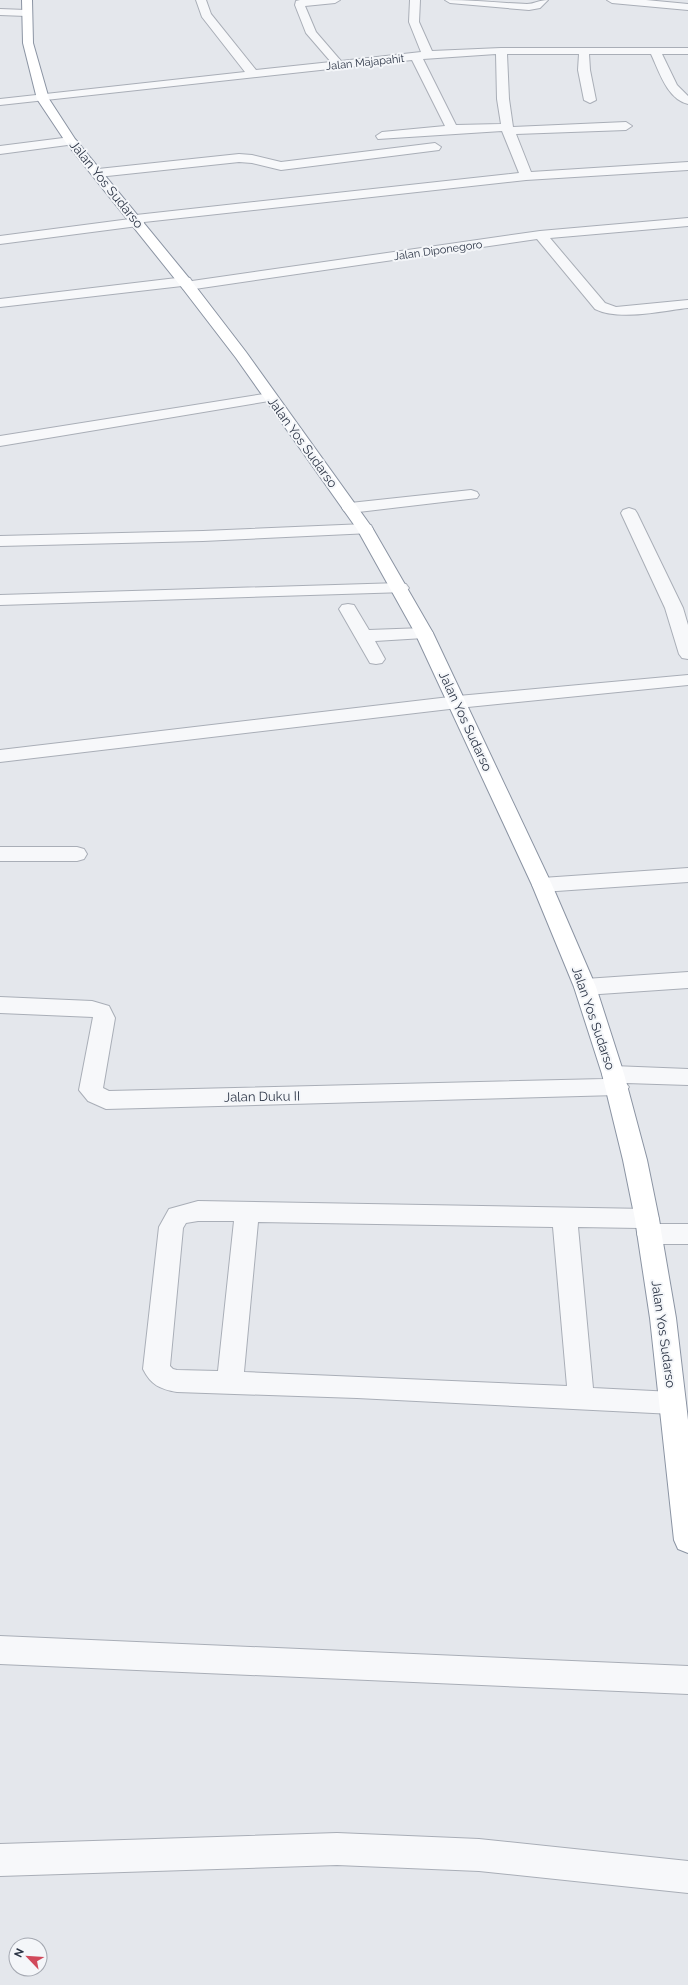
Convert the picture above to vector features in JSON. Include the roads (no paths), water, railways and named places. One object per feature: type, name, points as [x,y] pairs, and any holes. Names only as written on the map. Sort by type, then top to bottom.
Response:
[{"type":"highway","name":"Jalan Yos Sudarso","points":[[27,6],[28,43],[42,94],[71,141],[187,283],[365,529],[400,588],[424,633],[458,702],[542,885],[585,987],[615,1081],[648,1226],[663,1318],[687,1524]]},
{"type":"street","points":[[201,0],[206,15],[254,75]]},
{"type":"street","points":[[334,0],[300,1],[300,9],[311,33],[338,65]]},
{"type":"street","points":[[416,0],[414,22],[422,56],[452,129]]},
{"type":"street","points":[[450,0],[528,7],[536,6],[543,0]]},
{"type":"street","points":[[612,0],[688,6]]},
{"type":"street","points":[[0,12],[27,6]]},
{"type":"street","points":[[501,51],[503,100],[507,129],[526,176]]},
{"type":"street","name":"Jalan Majapahit","points":[[42,94],[254,75],[422,56],[501,51],[688,51]]},
{"type":"street","points":[[584,52],[584,70],[590,100]]},
{"type":"street","points":[[655,52],[673,89],[678,95],[688,101]]},
{"type":"street","points":[[6,90],[42,94]]},
{"type":"street","points":[[0,102],[42,94]]},
{"type":"street","points":[[382,136],[452,129],[626,126]]},
{"type":"street","points":[[0,150],[71,141]]},
{"type":"street","points":[[98,173],[239,158],[252,159],[271,165],[294,165],[434,147]]},
{"type":"street","points":[[0,240],[137,221],[526,176],[688,166]]},
{"type":"street","name":"Jalan Diponegoro","points":[[0,303],[187,283],[540,235],[688,222]]},
{"type":"street","points":[[540,235],[600,306],[608,310],[616,311],[688,304]]},
{"type":"street","points":[[0,441],[270,397]]},
{"type":"street","points":[[350,508],[471,495]]},
{"type":"street","points":[[629,513],[674,608],[688,654]]},
{"type":"street","points":[[0,541],[203,536],[365,529]]},
{"type":"street","points":[[0,600],[400,588]]},
{"type":"street","points":[[348,610],[376,659]]},
{"type":"street","points":[[363,636],[424,633]]},
{"type":"street","points":[[0,756],[458,702],[688,680]]},
{"type":"street","points":[[0,854],[77,854]]},
{"type":"street","points":[[542,885],[688,875]]},
{"type":"street","points":[[585,987],[688,980]]},
{"type":"street","name":"Jalan Duku II","points":[[0,1005],[92,1009],[101,1012],[104,1018],[91,1090],[96,1095],[106,1100],[615,1081]]},
{"type":"street","points":[[615,1081],[688,1077]]},
{"type":"street","points":[[673,1403],[177,1381],[165,1379],[156,1369],[171,1227],[178,1216],[198,1211],[565,1217],[648,1226],[688,1234]]},
{"type":"street","points":[[230,1383],[247,1212]]},
{"type":"street","points":[[565,1217],[580,1398]]},
{"type":"street","points":[[0,1650],[688,1680]]},
{"type":"street","points":[[0,1860],[352,1849],[479,1855],[688,1877]]}]
